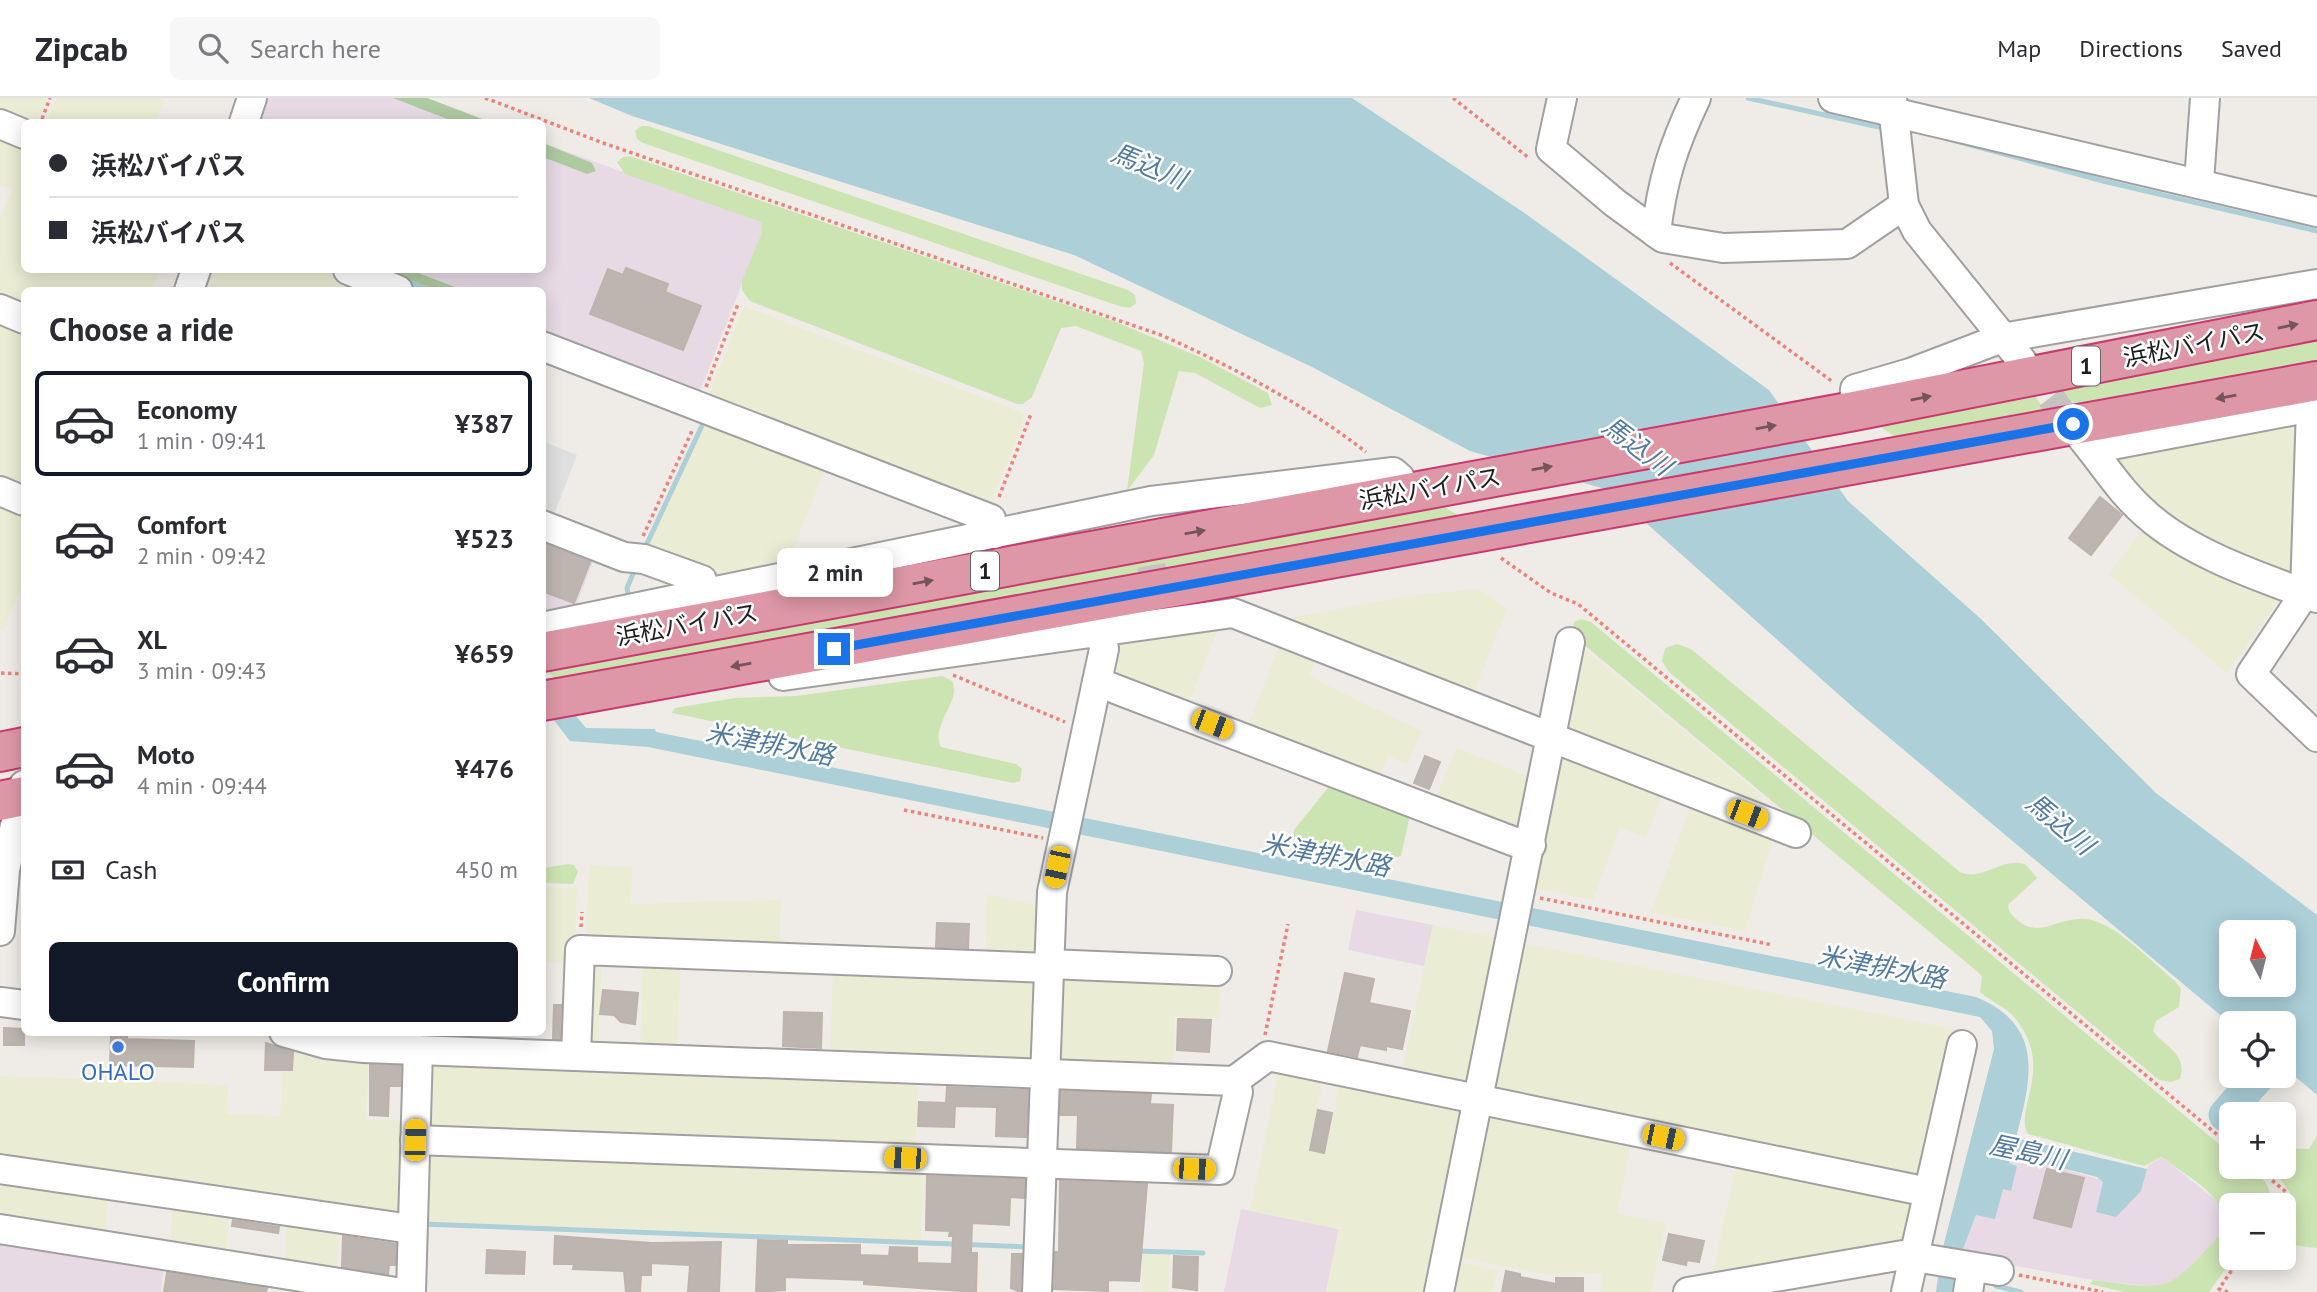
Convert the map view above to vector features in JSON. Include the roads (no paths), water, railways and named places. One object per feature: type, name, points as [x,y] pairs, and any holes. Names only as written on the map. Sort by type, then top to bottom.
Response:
[{"type":"highway","name":"浜松バイパス","points":[[546,651],[1408,485],[1854,411],[2317,320]]},
{"type":"highway","name":"浜松バイパス","points":[[553,699],[780,659],[1491,544],[1910,453],[2315,398]]},
{"type":"highway","points":[[0,751],[21,748]]},
{"type":"street","points":[[245,119],[252,98]]},
{"type":"street","points":[[1562,98],[1551,149],[1663,238],[1723,248],[1847,244],[1904,205]]},
{"type":"street","points":[[1656,233],[1661,187],[1668,158],[1696,98]]},
{"type":"street","points":[[1833,98],[1894,105],[2317,212]]},
{"type":"street","points":[[2199,182],[2205,98]]},
{"type":"street","points":[[1894,105],[1904,205],[1917,230],[2022,361]]},
{"type":"street","points":[[0,124],[21,133]]},
{"type":"street","points":[[356,273],[390,287]]},
{"type":"street","points":[[1854,411],[1855,389],[1910,373],[2002,338],[2317,284]]},
{"type":"street","points":[[0,309],[21,318]]},
{"type":"street","points":[[546,348],[992,526]]},
{"type":"street","points":[[2311,596],[2191,546],[2159,524],[2115,484],[2086,443],[2315,398],[2311,596],[2251,674],[2317,737]]},
{"type":"street","points":[[546,626],[705,593],[992,526],[1142,514],[1408,485]]},
{"type":"street","points":[[0,491],[21,500]]},
{"type":"street","points":[[546,526],[702,580],[705,593]]},
{"type":"street","points":[[780,659],[783,676],[1101,631],[1160,613],[1233,613],[1796,833]]},
{"type":"street","points":[[1037,1292],[1052,892],[1104,649],[1101,631]]},
{"type":"street","points":[[1439,1292],[1570,642]]},
{"type":"street","points":[[1097,682],[1515,842],[1531,845]]},
{"type":"street","points":[[0,931],[15,791]]},
{"type":"street","points":[[576,1056],[580,950],[1217,971]]},
{"type":"street","points":[[0,1002],[21,1005]]},
{"type":"street","points":[[300,1036],[345,1047],[1234,1081],[1268,1056],[1928,1192]]},
{"type":"street","points":[[1906,1292],[1919,1257],[1928,1192],[1962,1045]]},
{"type":"street","points":[[411,1292],[418,1050]]},
{"type":"street","points":[[415,1140],[1220,1170],[1238,1092],[1234,1081]]},
{"type":"street","points":[[0,1169],[411,1229]]},
{"type":"street","points":[[0,1229],[396,1292]]},
{"type":"street","points":[[1689,1292],[1903,1255],[1976,1274]]},
{"type":"water","name":"馬込川","points":[[589,98],[1352,98],[1526,214],[1769,390],[1848,501],[1981,619],[2156,793],[2317,915],[2317,1095],[2296,1077],[2296,1011],[2219,1011],[2219,1014],[1855,709],[1609,490],[1470,451],[1312,367],[1074,255],[632,116]]},
{"type":"water","points":[[546,680],[586,728],[655,729],[656,732],[1976,997],[1998,1009],[2014,1023],[2023,1039],[2028,1057],[2028,1076],[2016,1138],[2147,1169],[2141,1191],[2116,1217],[2096,1212],[2103,1182],[2097,1177],[2012,1155],[2009,1163],[2017,1166],[2011,1191],[2003,1189],[1995,1219],[1976,1215],[1956,1267],[1952,1292],[1936,1292],[1941,1255],[1994,1049],[1992,1031],[1980,1017],[648,747],[570,741],[546,710]]},
{"type":"waterway","points":[[1748,98],[1888,129]]},
{"type":"waterway","points":[[1949,139],[2103,181],[2317,231]]},
{"type":"waterway","points":[[403,280],[422,287]]},
{"type":"waterway","points":[[644,550],[706,417]]},
{"type":"waterway","points":[[629,599],[627,588],[635,569]]},
{"type":"waterway","name":"屋島川","points":[[2236,1102],[2249,1088]]},
{"type":"waterway","points":[[422,1224],[1031,1247]]},
{"type":"waterway","points":[[1136,1251],[1203,1253]]},
{"type":"waterway","points":[[1996,1286],[2021,1292]]},
{"type":"tunnel","points":[[2025,364],[2081,437]]},
{"type":"tunnel","points":[[1144,524],[1158,603]]},
{"type":"place","name":"OHALO","points":[[118,1047]]},
{"type":"water label","name":"米津排水路","points":[[770,744]]},
{"type":"water label","name":"米津排水路","points":[[1326,855]]},
{"type":"water label","name":"米津排水路","points":[[1882,967]]}]
